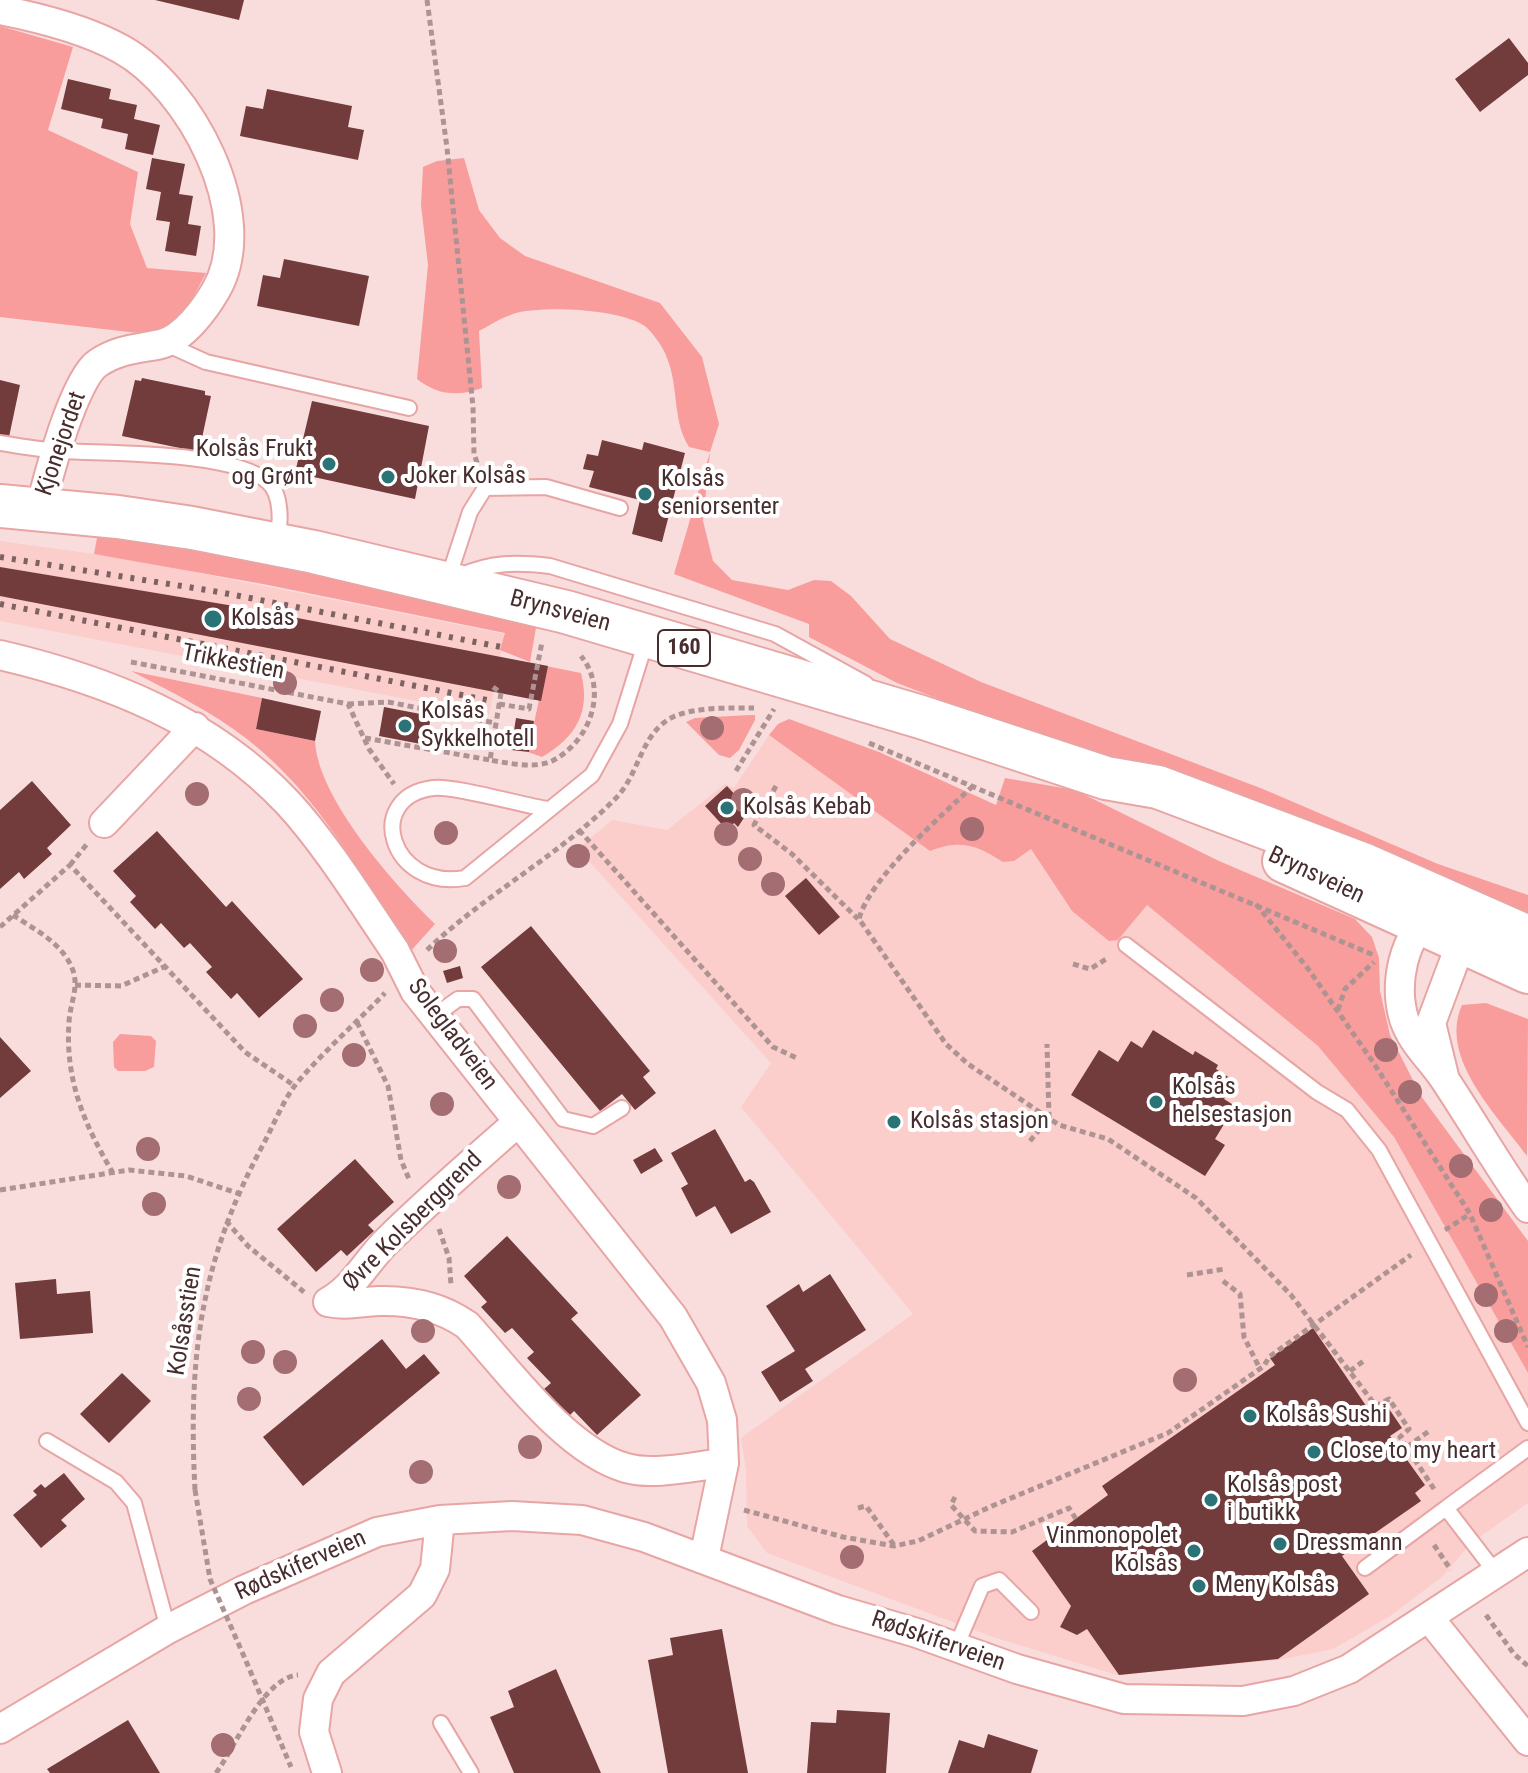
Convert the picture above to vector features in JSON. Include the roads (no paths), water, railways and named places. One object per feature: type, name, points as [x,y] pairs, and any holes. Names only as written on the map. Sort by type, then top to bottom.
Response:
[{"type":"main road","name":"Brynsveien","points":[[0,506],[155,521],[276,544],[447,583],[647,636],[921,717],[1106,778],[1146,802],[1444,924],[1528,972]]},
{"type":"main road","name":"Brynsveien","points":[[1444,924],[1528,937]]},
{"type":"street","name":"Kjonejordet","points":[[0,10],[34,17],[122,50],[169,91],[208,151],[231,228],[227,269],[194,322],[164,343],[123,350],[94,364],[81,385],[56,451],[41,509]]},
{"type":"street","name":"Solegladveien","points":[[0,655],[69,671],[195,727],[251,768],[289,804],[395,951],[415,991],[433,1017],[673,1317],[711,1383],[722,1420],[724,1463],[704,1558]]},
{"type":"street","points":[[104,823],[195,727]]},
{"type":"street","points":[[1444,924],[1402,966],[1401,1006],[1414,1041],[1445,1080],[1496,1164],[1528,1208]]},
{"type":"street","points":[[1444,924],[1431,1023],[1445,1080]]},
{"type":"street","name":"Øvre Kolsberggrend","points":[[518,1122],[425,1204],[380,1248],[341,1294],[328,1302],[424,1306],[446,1310],[576,1441],[611,1462],[643,1470],[724,1463]]},
{"type":"street","name":"Rødskiferveien","points":[[0,1729],[168,1629],[257,1584],[377,1532],[440,1520],[512,1516],[582,1520],[704,1558],[838,1610],[1017,1669],[1124,1699],[1243,1701],[1294,1691],[1349,1669],[1430,1619],[1528,1552]]},
{"type":"street","points":[[327,1773],[314,1732],[318,1699],[331,1673],[422,1595],[435,1569],[440,1520]]},
{"type":"street","points":[[1430,1619],[1528,1741]]},
{"type":"lane","points":[[164,343],[206,362],[409,408]]},
{"type":"lane","points":[[0,443],[56,451],[205,460],[255,473],[272,484],[282,521],[276,544]]},
{"type":"lane","points":[[447,583],[470,512],[485,488],[546,487],[620,508]]},
{"type":"lane","points":[[447,583],[480,566],[520,562],[550,566],[775,634],[822,657],[921,717]]},
{"type":"lane","points":[[547,809],[436,787],[415,792],[397,806],[391,829],[396,846],[415,872],[448,881],[465,878],[592,775],[620,724],[647,636]]},
{"type":"lane","points":[[1126,945],[1317,1092],[1347,1110],[1379,1150],[1431,1240],[1528,1423]]},
{"type":"lane","points":[[433,1017],[458,999],[473,999],[554,1108],[570,1122],[593,1126],[622,1108]]},
{"type":"lane","points":[[47,1441],[116,1482],[134,1503],[168,1629]]},
{"type":"lane","points":[[1365,1568],[1528,1448]]},
{"type":"lane","points":[[1444,1510],[1496,1573]]},
{"type":"lane","points":[[956,1647],[982,1586],[999,1580],[1031,1612]]},
{"type":"lane","points":[[441,1723],[471,1773]]},
{"type":"railway","points":[[0,557],[219,592],[501,647]]},
{"type":"railway","points":[[0,604],[487,700]]},
{"type":"place","name":"Kolsås Frukt og Grønt","points":[[329,464]]},
{"type":"place","name":"Joker Kolsås","points":[[388,477]]},
{"type":"place","name":"Kolsås seniorsenter","points":[[645,494]]},
{"type":"place","name":"Kolsås","points":[[213,619]]},
{"type":"place","name":"Kolsås Sykkelhotell","points":[[405,726]]},
{"type":"place","name":"Kolsås Kebab","points":[[727,808]]},
{"type":"place","name":"Kolsås helsestasjon","points":[[1156,1102]]},
{"type":"place","name":"Kolsås stasjon","points":[[894,1122]]},
{"type":"place","name":"Kolsås Sushi","points":[[1250,1416]]},
{"type":"place","name":"Close to my heart","points":[[1314,1452]]},
{"type":"place","name":"Kolsås post i butikk","points":[[1211,1500]]},
{"type":"place","name":"Dressmann","points":[[1280,1544]]},
{"type":"place","name":"Vinmonopolet Kolsås","points":[[1194,1551]]},
{"type":"place","name":"Meny Kolsås","points":[[1199,1586]]}]
